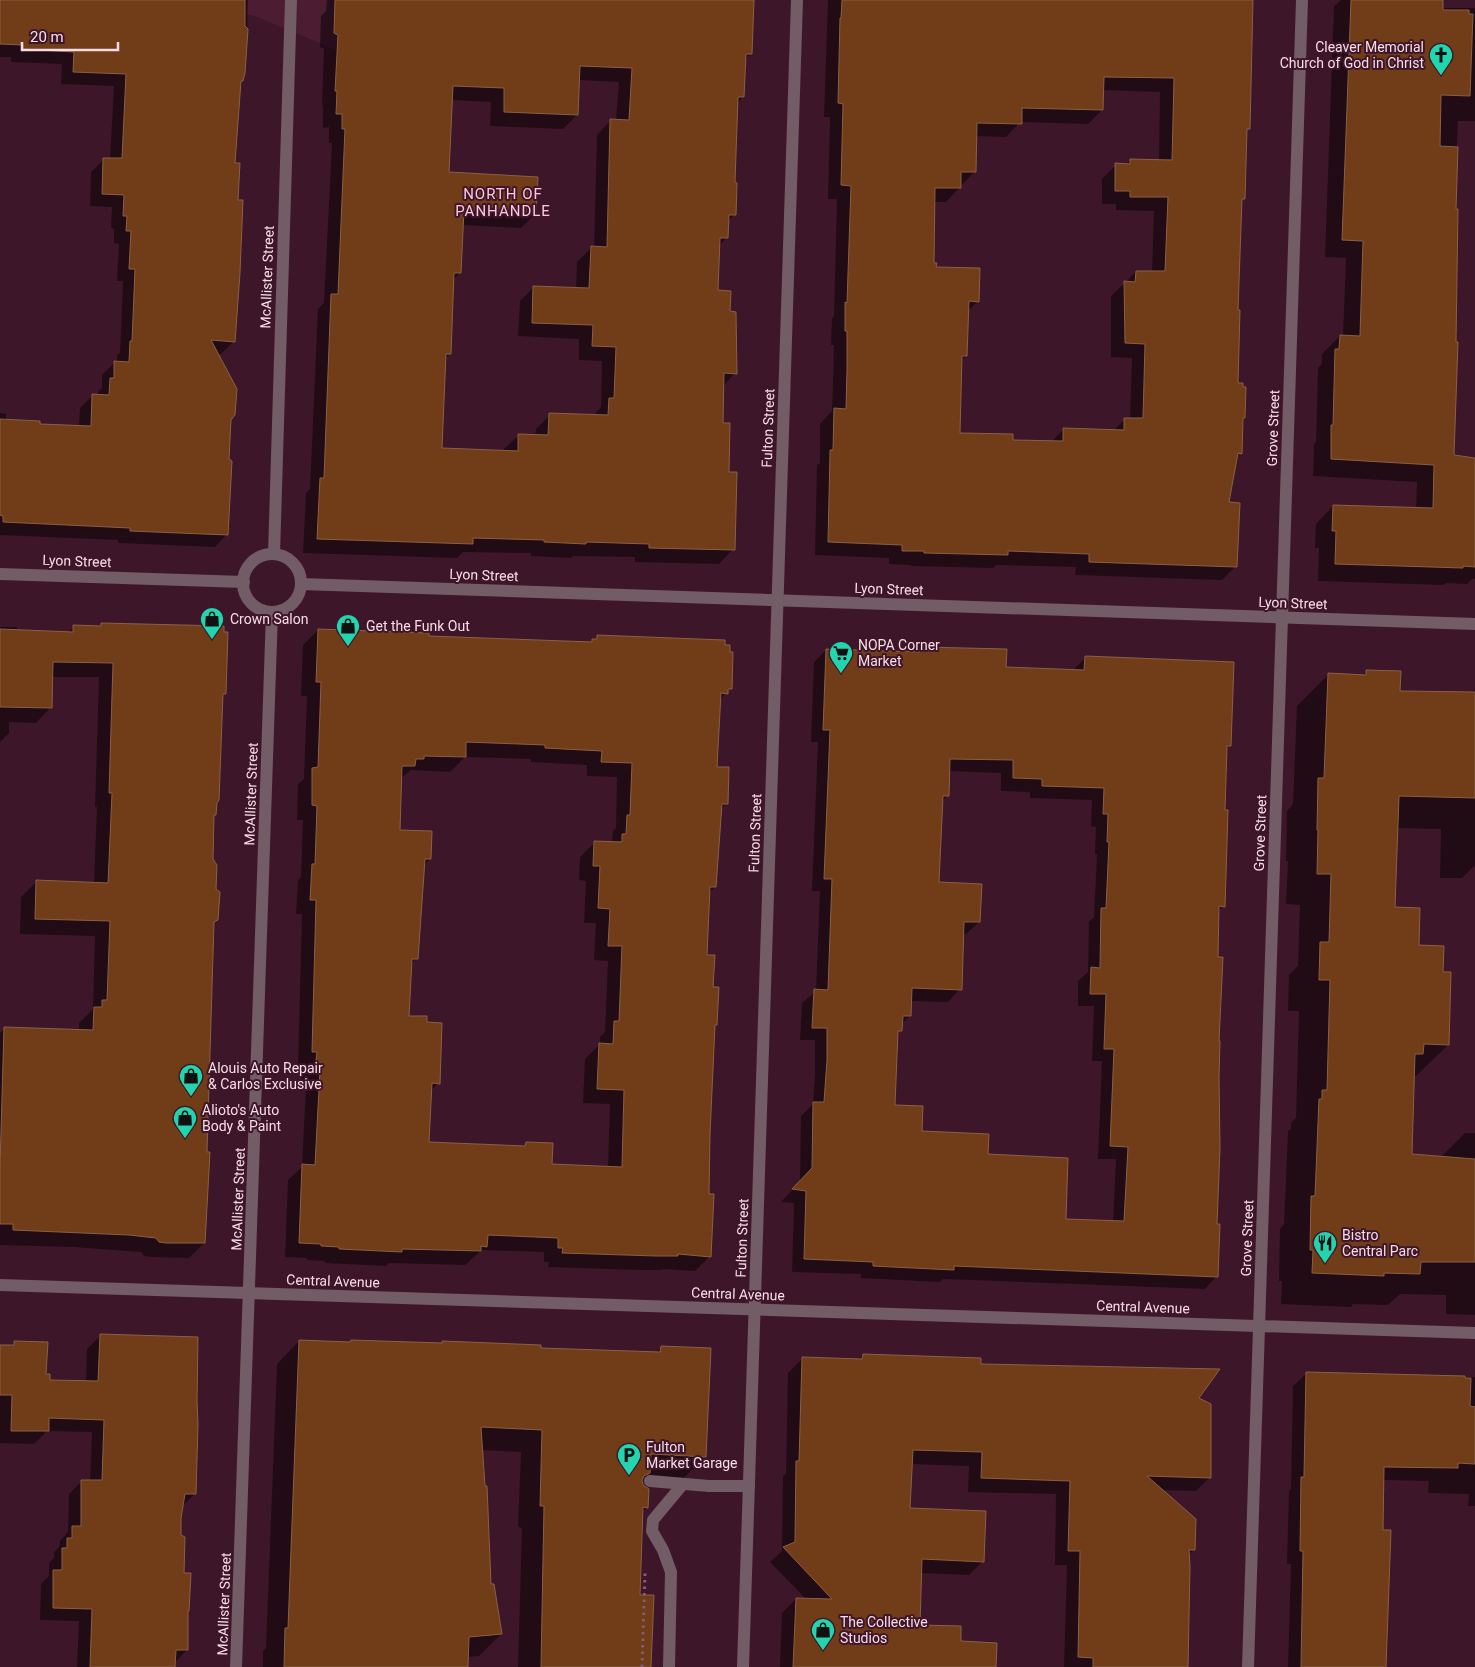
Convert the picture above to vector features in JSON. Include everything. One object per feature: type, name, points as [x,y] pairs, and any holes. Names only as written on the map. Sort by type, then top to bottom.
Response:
[{"type":"street","name":"McAllister Street","points":[[274,554],[291,0]]},
{"type":"street","name":"Fulton Street","points":[[743,1667],[797,0]]},
{"type":"street","name":"Grove Street","points":[[1248,1667],[1302,0]]},
{"type":"street","points":[[274,554],[293,563],[300,576],[301,584],[297,598],[292,604],[272,612],[257,607],[251,602],[247,596],[244,582],[248,568],[253,562],[266,555],[274,554]]},
{"type":"street","name":"Lyon Street","points":[[0,574],[244,582]]},
{"type":"street","name":"Lyon Street","points":[[301,584],[1475,624]]},
{"type":"street","name":"McAllister Street","points":[[236,1667],[272,612]]},
{"type":"street","name":"Central Avenue","points":[[0,1285],[1475,1333]]},
{"type":"street","points":[[650,1481],[709,1486],[749,1486]]},
{"type":"street","points":[[669,1667],[671,1572],[663,1550],[652,1531],[652,1526],[653,1520],[683,1484]]},
{"type":"path","points":[[642,1667],[645,1571]]},
{"type":"shaded area","points":[[181,0],[400,0],[398,50],[336,50],[252,15],[180,12]]},
{"type":"building","points":[[0,0],[245,0],[245,26],[248,29],[245,73],[243,81],[241,81],[235,163],[240,163],[238,200],[243,200],[235,342],[211,340],[237,389],[235,415],[231,420],[229,459],[232,461],[228,535],[130,531],[130,528],[3,522],[3,516],[0,515],[0,419],[40,421],[40,424],[91,426],[92,394],[109,395],[110,378],[114,378],[114,361],[129,362],[130,341],[132,341],[135,269],[129,269],[131,231],[126,231],[127,216],[123,216],[124,195],[102,194],[103,158],[122,158],[126,74],[73,72],[74,52],[23,49],[23,45],[0,44]]},
{"type":"building","points":[[335,0],[754,0],[752,54],[746,54],[744,97],[738,97],[735,182],[737,183],[736,215],[729,215],[728,238],[720,238],[718,290],[731,291],[730,311],[736,312],[737,374],[724,373],[723,423],[730,423],[729,472],[737,472],[735,550],[649,548],[649,544],[586,542],[586,544],[544,542],[544,540],[473,538],[473,544],[317,539],[320,478],[324,478],[331,294],[338,294],[345,129],[342,129],[342,114],[336,114],[337,91],[335,91],[338,35],[334,33]],"holes":[[[580,66],[632,68],[629,120],[610,119],[607,247],[591,246],[589,288],[533,286],[532,323],[593,325],[592,346],[616,347],[614,398],[609,398],[608,415],[549,413],[548,435],[518,434],[518,451],[442,448],[446,354],[451,354],[454,273],[461,273],[464,210],[536,214],[538,177],[449,172],[453,86],[504,88],[504,112],[578,115]]]},
{"type":"building","points":[[842,0],[1253,0],[1250,129],[1247,129],[1245,199],[1242,199],[1238,310],[1240,310],[1238,383],[1243,383],[1243,387],[1246,387],[1245,418],[1243,418],[1242,454],[1238,453],[1229,502],[1240,503],[1237,567],[1089,562],[1089,554],[1008,551],[1008,555],[924,553],[924,551],[902,551],[902,545],[828,542],[830,450],[833,450],[834,408],[846,409],[847,369],[845,302],[847,303],[851,186],[841,185],[843,104],[838,103]],"holes":[[[1104,77],[1174,78],[1172,160],[1130,159],[1130,164],[1115,163],[1115,191],[1130,191],[1130,197],[1168,197],[1165,271],[1136,271],[1135,282],[1124,281],[1125,343],[1145,344],[1143,418],[1124,418],[1124,430],[1063,428],[1063,441],[1013,440],[1013,434],[960,433],[962,356],[967,356],[969,301],[979,302],[980,268],[936,267],[937,263],[934,263],[935,188],[961,188],[961,172],[976,172],[977,123],[1022,124],[1022,108],[1103,110]]]},
{"type":"building","points":[[1351,0],[1443,0],[1443,10],[1469,10],[1469,14],[1473,14],[1470,96],[1441,95],[1440,146],[1458,147],[1456,342],[1458,342],[1454,455],[1475,458],[1475,567],[1335,564],[1336,531],[1332,531],[1333,505],[1433,508],[1434,465],[1331,459],[1335,349],[1339,349],[1340,335],[1360,336],[1363,241],[1342,240]]},
{"type":"building","points":[[101,623],[224,626],[224,632],[228,632],[226,694],[223,694],[219,800],[216,815],[214,815],[213,859],[217,865],[216,889],[220,892],[218,920],[214,922],[207,1152],[210,1152],[205,1243],[166,1243],[159,1242],[156,1238],[129,1235],[13,1230],[13,1224],[0,1224],[4,1027],[93,1030],[94,1007],[102,1007],[102,1000],[107,1000],[110,921],[35,919],[36,880],[108,883],[112,793],[109,793],[113,663],[53,662],[52,708],[0,707],[0,629],[73,632],[73,625],[101,626]]},
{"type":"building","points":[[318,629],[429,633],[429,636],[592,642],[592,639],[597,639],[597,635],[725,640],[725,645],[730,645],[730,652],[733,652],[732,689],[728,689],[728,694],[721,693],[717,767],[729,767],[728,804],[722,804],[716,887],[710,887],[707,955],[715,955],[713,987],[719,987],[717,1025],[715,1025],[710,1134],[709,1194],[714,1194],[711,1257],[678,1254],[678,1256],[656,1256],[562,1253],[563,1248],[558,1248],[558,1238],[488,1235],[487,1247],[481,1246],[481,1251],[402,1249],[402,1252],[339,1249],[339,1247],[321,1246],[321,1244],[299,1243],[302,1164],[315,1165],[320,1070],[315,1070],[317,1052],[312,1052],[316,900],[310,900],[312,864],[315,864],[317,806],[312,805],[312,768],[318,767],[321,682],[316,682]],"holes":[[[466,742],[545,745],[545,748],[602,751],[601,762],[632,763],[630,815],[627,815],[626,834],[622,834],[622,842],[594,841],[593,866],[600,866],[598,908],[610,909],[608,946],[622,946],[619,1021],[614,1021],[613,1044],[599,1043],[597,1089],[624,1090],[622,1167],[552,1164],[553,1143],[526,1142],[525,1146],[429,1142],[432,1083],[440,1084],[442,1023],[427,1022],[427,1016],[409,1016],[412,959],[418,959],[425,859],[431,859],[432,831],[400,830],[402,766],[415,766],[416,759],[424,759],[424,756],[466,757]]]},
{"type":"building","points":[[921,647],[1007,649],[1006,667],[1084,670],[1085,656],[1234,662],[1231,746],[1227,746],[1225,810],[1228,810],[1225,907],[1219,906],[1218,957],[1223,957],[1219,1041],[1220,1148],[1217,1224],[1220,1224],[1218,1277],[954,1266],[954,1270],[873,1266],[873,1262],[804,1259],[806,1191],[792,1189],[812,1168],[813,1102],[824,1102],[827,1060],[827,1028],[812,1028],[814,989],[828,990],[832,879],[824,879],[830,730],[823,730],[826,649],[920,652]],"holes":[[[950,759],[1013,760],[1013,778],[1042,779],[1042,786],[1104,788],[1103,814],[1108,814],[1107,842],[1109,842],[1106,908],[1101,908],[1100,968],[1091,967],[1090,994],[1106,994],[1104,1049],[1114,1049],[1110,1146],[1128,1147],[1124,1221],[1066,1219],[1068,1158],[988,1154],[989,1134],[922,1131],[923,1106],[895,1105],[898,1031],[902,1031],[903,1016],[911,1016],[912,988],[962,990],[964,922],[980,922],[982,884],[939,882],[943,796],[949,796]]]},
{"type":"building","points":[[1366,670],[1401,671],[1400,691],[1475,692],[1475,798],[1399,796],[1395,907],[1420,908],[1419,945],[1444,946],[1443,972],[1451,972],[1449,1045],[1424,1044],[1423,1054],[1415,1054],[1412,1154],[1475,1159],[1475,1262],[1421,1262],[1420,1274],[1384,1273],[1384,1276],[1312,1273],[1313,1250],[1310,1250],[1311,1196],[1315,1196],[1319,1099],[1322,1099],[1322,1090],[1327,1090],[1330,980],[1319,980],[1320,942],[1329,942],[1331,874],[1317,874],[1318,778],[1324,778],[1328,673],[1366,675]]},
{"type":"building","points":[[100,1334],[198,1337],[196,1494],[185,1494],[181,1518],[181,1535],[185,1537],[184,1573],[191,1573],[188,1611],[188,1650],[176,1650],[175,1667],[90,1667],[92,1609],[53,1608],[53,1570],[62,1570],[62,1548],[67,1548],[67,1538],[72,1538],[72,1526],[81,1526],[81,1480],[102,1480],[104,1420],[49,1418],[49,1431],[11,1431],[12,1395],[0,1395],[0,1345],[14,1345],[14,1341],[48,1342],[46,1374],[50,1374],[50,1380],[98,1381]]},
{"type":"building","points":[[299,1340],[442,1343],[442,1341],[541,1345],[541,1348],[660,1352],[661,1346],[711,1348],[706,1457],[651,1454],[650,1473],[644,1476],[642,1480],[643,1485],[649,1489],[648,1508],[643,1507],[640,1595],[654,1595],[651,1667],[541,1667],[544,1506],[540,1506],[542,1430],[481,1427],[485,1486],[487,1486],[491,1584],[494,1584],[502,1634],[469,1637],[468,1667],[284,1667],[285,1628],[288,1628]]},
{"type":"building","points":[[863,1354],[981,1358],[981,1364],[1220,1369],[1199,1398],[1211,1404],[1211,1478],[1147,1476],[1196,1519],[1195,1550],[1189,1550],[1188,1667],[1093,1667],[1093,1658],[1078,1657],[1080,1551],[1068,1551],[1070,1481],[981,1478],[982,1452],[913,1450],[910,1508],[986,1511],[984,1562],[922,1559],[920,1625],[961,1626],[961,1641],[997,1643],[996,1667],[793,1667],[796,1598],[832,1599],[783,1547],[795,1542],[796,1461],[799,1461],[802,1357],[862,1359]]},
{"type":"building","points":[[1306,1372],[1465,1376],[1465,1378],[1471,1378],[1470,1406],[1475,1407],[1475,1464],[1458,1463],[1458,1468],[1384,1467],[1383,1530],[1391,1530],[1386,1667],[1301,1667],[1303,1551],[1300,1551],[1301,1477],[1304,1477]]},
{"type":"place","name":"Cleaver Memorial Church of God in Christ","points":[[1441,76]]},
{"type":"place","name":"Crown Salon","points":[[212,640]]},
{"type":"place","name":"Get the Funk Out","points":[[348,647]]},
{"type":"place","name":"NOPA Corner Market","points":[[841,674]]},
{"type":"place","name":"Alouis Auto Repair & Carlos Exclusive","points":[[191,1097]]},
{"type":"place","name":"Alioto's Auto Body & Paint","points":[[185,1139]]},
{"type":"place","name":"Bistro Central Parc","points":[[1325,1264]]},
{"type":"place","name":"Fulton Market Garage","points":[[629,1476]]},
{"type":"place","name":"The Collective Studios","points":[[823,1651]]},
{"type":"district","name":"NORTH OF PANHANDLE","points":[[503,202]]}]
